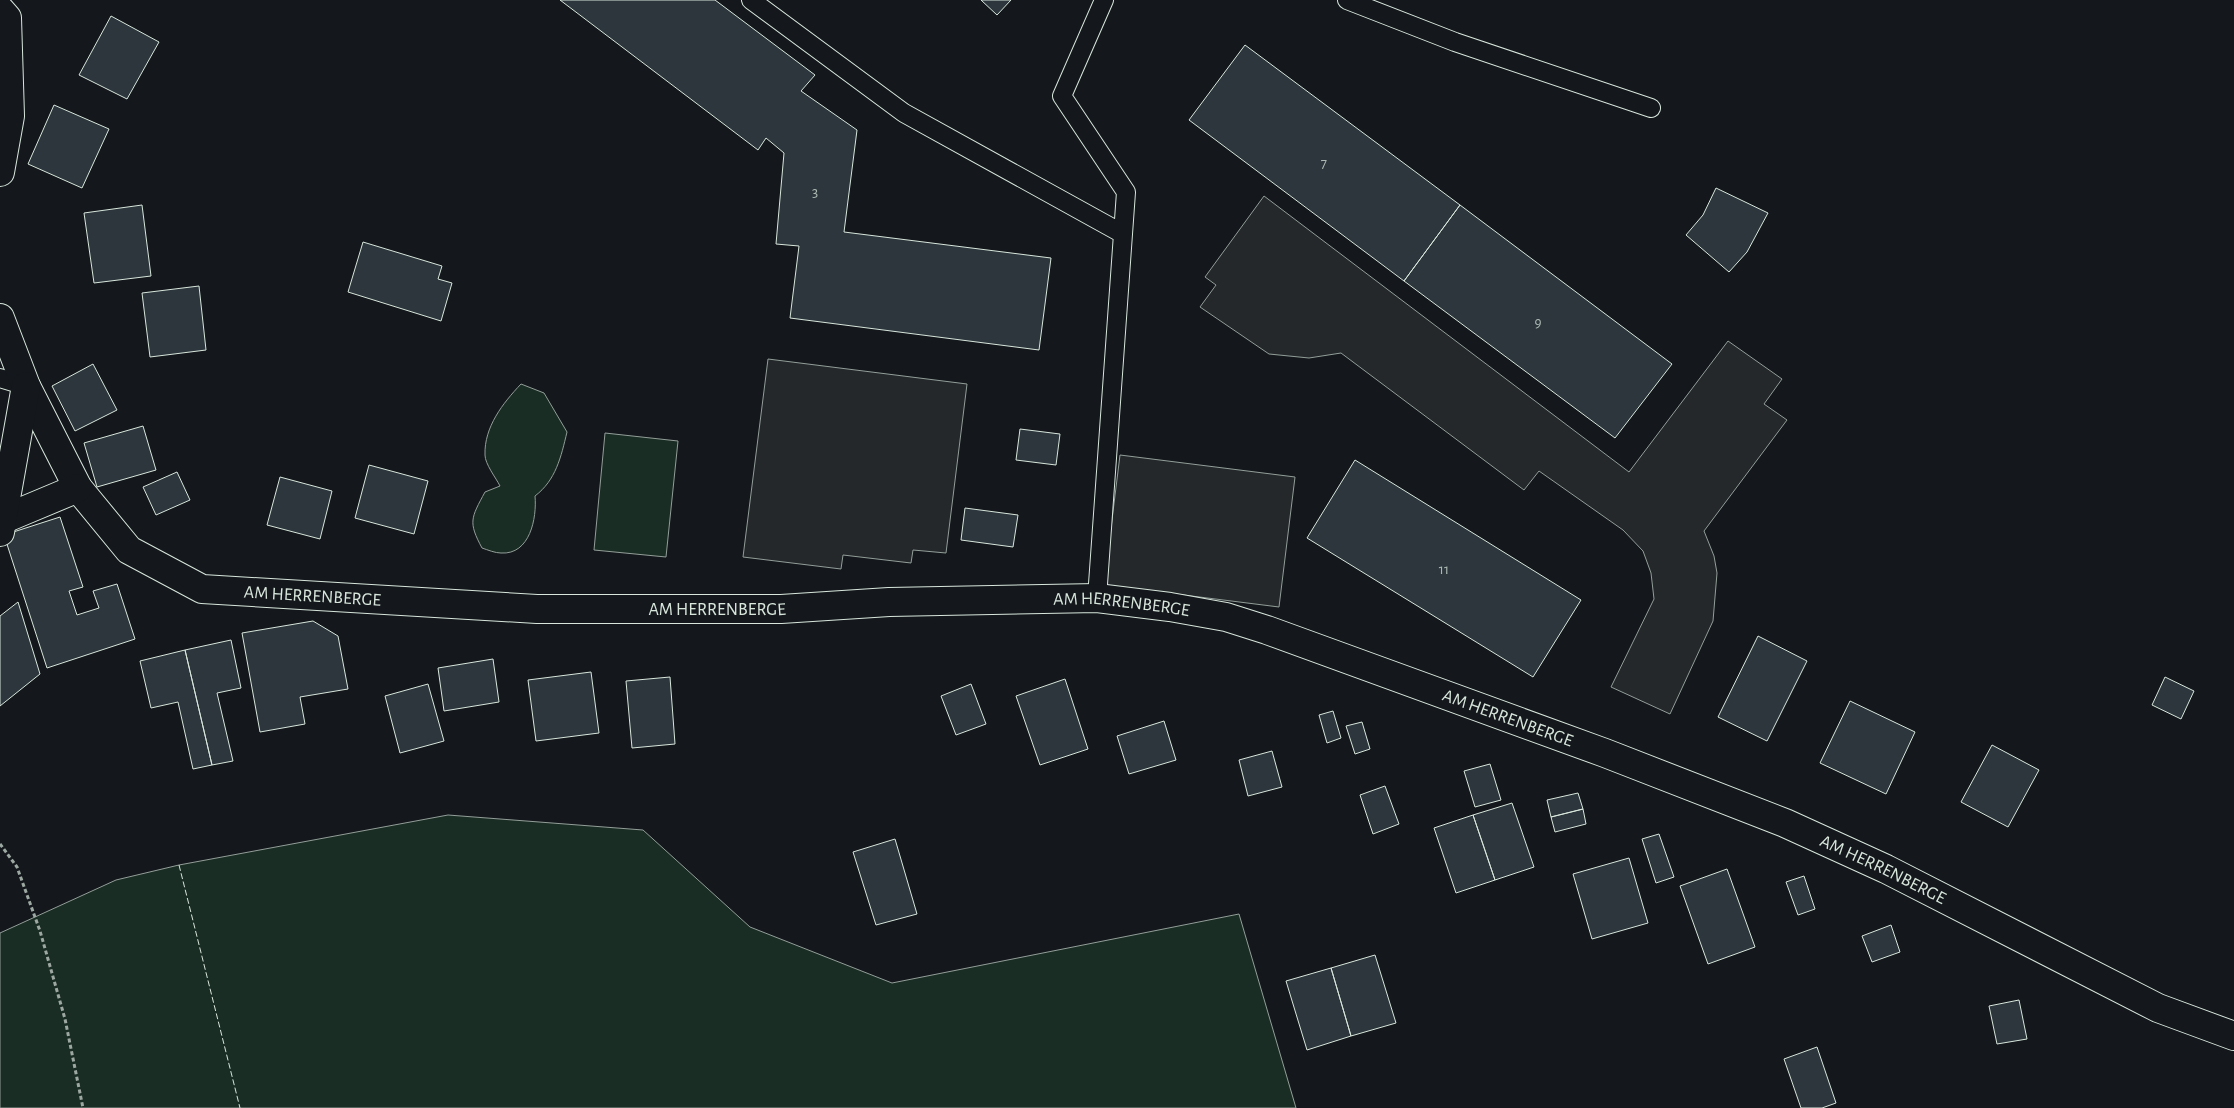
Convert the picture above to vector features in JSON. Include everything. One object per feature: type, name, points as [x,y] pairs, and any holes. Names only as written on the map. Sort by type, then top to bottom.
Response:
[{"type":"street","points":[[0,10],[8,18],[10,116],[0,172]]},
{"type":"street","name":"AM HERRENBERGE","points":[[0,318],[26,386],[78,488],[129,550],[202,589],[537,609],[781,609],[889,602],[1097,598],[1170,606],[1226,617],[1268,630],[1605,753],[1785,823],[1886,868],[2158,1008],[2234,1036]]},
{"type":"street","points":[[2,525],[26,386]]},
{"type":"street","points":[[2,525],[78,488]]},
{"type":"lane","points":[[752,0],[904,114],[1123,234]]},
{"type":"lane","points":[[1097,598],[1126,192],[1062,96],[1104,0]]},
{"type":"lane","points":[[1347,0],[1455,42],[1651,108]]},
{"type":"lane","points":[[0,378],[26,386]]},
{"type":"path","points":[[0,844],[18,867],[40,931],[65,1019],[83,1108]]},
{"type":"green space","points":[[521,384],[544,393],[567,432],[560,459],[553,475],[535,496],[535,514],[530,534],[519,548],[511,552],[499,553],[482,548],[473,526],[473,520],[485,492],[500,486],[485,459],[491,425],[501,407]]},
{"type":"green space","points":[[605,433],[678,441],[666,557],[594,550]]},
{"type":"green space","points":[[448,815],[643,830],[750,927],[892,983],[1239,914],[1296,1108],[0,1108],[0,933],[116,880],[179,865]]},
{"type":"shaded area","points":[[1264,196],[1629,472],[1728,341],[1782,379],[1764,404],[1787,420],[1704,531],[1714,556],[1717,573],[1713,621],[1670,714],[1611,687],[1654,599],[1651,573],[1643,551],[1623,530],[1539,471],[1524,490],[1341,353],[1309,358],[1269,354],[1200,307],[1216,285],[1205,277]]},
{"type":"shaded area","points":[[768,359],[967,384],[946,553],[913,550],[911,563],[843,555],[841,569],[743,557]]},
{"type":"shaded area","points":[[1120,455],[1295,477],[1279,607],[1104,585]]},
{"type":"building","points":[[560,0],[715,0],[815,75],[801,91],[857,130],[844,232],[1051,258],[1039,350],[790,318],[799,246],[776,244],[784,153],[766,138],[758,150]]},
{"type":"building","points":[[981,0],[1011,0],[997,15]]},
{"type":"building","points":[[111,16],[159,42],[127,99],[79,75]]},
{"type":"building","points":[[1245,45],[1460,205],[1404,281],[1189,120]]},
{"type":"building","points":[[54,105],[109,129],[82,188],[28,164]]},
{"type":"building","points":[[1716,188],[1768,213],[1747,252],[1729,272],[1686,235],[1703,215]]},
{"type":"building","points":[[142,205],[151,276],[94,283],[84,213]]},
{"type":"building","points":[[1460,205],[1672,364],[1615,438],[1404,281]]},
{"type":"building","points":[[363,242],[442,266],[438,279],[452,283],[441,321],[348,292]]},
{"type":"building","points":[[199,286],[206,350],[150,357],[142,293]]},
{"type":"building","points":[[93,364],[117,410],[75,431],[52,386]]},
{"type":"building","points":[[143,426],[156,470],[97,487],[84,443]]},
{"type":"building","points":[[1020,429],[1060,434],[1056,465],[1016,460]]},
{"type":"building","points":[[1355,460],[1581,600],[1533,677],[1307,538]]},
{"type":"building","points":[[369,465],[428,481],[414,534],[355,518]]},
{"type":"building","points":[[177,472],[190,500],[156,515],[143,487]]},
{"type":"building","points":[[280,477],[332,491],[320,539],[267,525]]},
{"type":"building","points":[[965,508],[1018,515],[1013,547],[961,540]]},
{"type":"building","points":[[60,517],[83,587],[69,591],[77,615],[99,608],[93,591],[117,584],[135,639],[47,668],[4,535]]},
{"type":"building","points":[[18,602],[40,674],[0,706],[0,616]]},
{"type":"building","points":[[313,621],[338,636],[348,689],[300,697],[305,724],[260,732],[242,633]]},
{"type":"building","points":[[1758,636],[1807,661],[1767,741],[1718,717]]},
{"type":"building","points":[[231,640],[241,688],[217,693],[233,761],[212,765],[185,650]]},
{"type":"building","points":[[185,650],[212,765],[193,769],[178,702],[151,708],[140,661]]},
{"type":"building","points":[[493,659],[499,702],[444,711],[438,668]]},
{"type":"building","points":[[591,672],[599,733],[536,741],[528,680]]},
{"type":"building","points":[[670,677],[675,744],[632,748],[626,681]]},
{"type":"building","points":[[2165,677],[2194,691],[2181,719],[2152,705]]},
{"type":"building","points":[[1065,679],[1088,749],[1040,765],[1016,696]]},
{"type":"building","points":[[428,684],[444,741],[400,753],[385,696]]},
{"type":"building","points":[[971,684],[986,724],[956,735],[941,696]]},
{"type":"building","points":[[1850,701],[1915,732],[1886,794],[1820,763]]},
{"type":"building","points":[[1333,711],[1341,738],[1327,743],[1319,715]]},
{"type":"building","points":[[1164,721],[1176,760],[1129,774],[1117,736]]},
{"type":"building","points":[[1362,722],[1370,749],[1355,754],[1346,726]]},
{"type":"building","points":[[1992,745],[2039,770],[2008,827],[1961,802]]},
{"type":"building","points":[[1272,751],[1282,787],[1248,796],[1239,760]]},
{"type":"building","points":[[1490,764],[1501,800],[1475,807],[1464,771]]},
{"type":"building","points":[[1385,786],[1399,824],[1373,834],[1360,795]]},
{"type":"building","points":[[1578,793],[1583,809],[1551,817],[1547,800]]},
{"type":"building","points":[[1512,803],[1534,867],[1495,880],[1473,815]]},
{"type":"building","points":[[1583,809],[1586,824],[1555,832],[1551,817]]},
{"type":"building","points":[[1473,815],[1495,880],[1456,893],[1434,828]]},
{"type":"building","points":[[1659,834],[1674,877],[1656,883],[1642,839]]},
{"type":"building","points":[[895,839],[917,914],[876,925],[853,852]]},
{"type":"building","points":[[1629,858],[1648,923],[1592,939],[1573,874]]},
{"type":"building","points":[[1727,869],[1755,947],[1708,964],[1680,886]]},
{"type":"building","points":[[1804,876],[1815,909],[1798,915],[1786,882]]},
{"type":"building","points":[[1891,925],[1900,952],[1872,962],[1862,936]]},
{"type":"building","points":[[1375,955],[1396,1023],[1351,1036],[1331,968]]},
{"type":"building","points":[[1331,968],[1351,1036],[1307,1050],[1286,981]]},
{"type":"building","points":[[2019,1000],[2027,1039],[1997,1044],[1989,1006]]},
{"type":"building","points":[[1817,1047],[1836,1103],[1822,1108],[1801,1108],[1784,1059]]},
{"type":"fence","points":[[179,865],[240,1108]]}]
